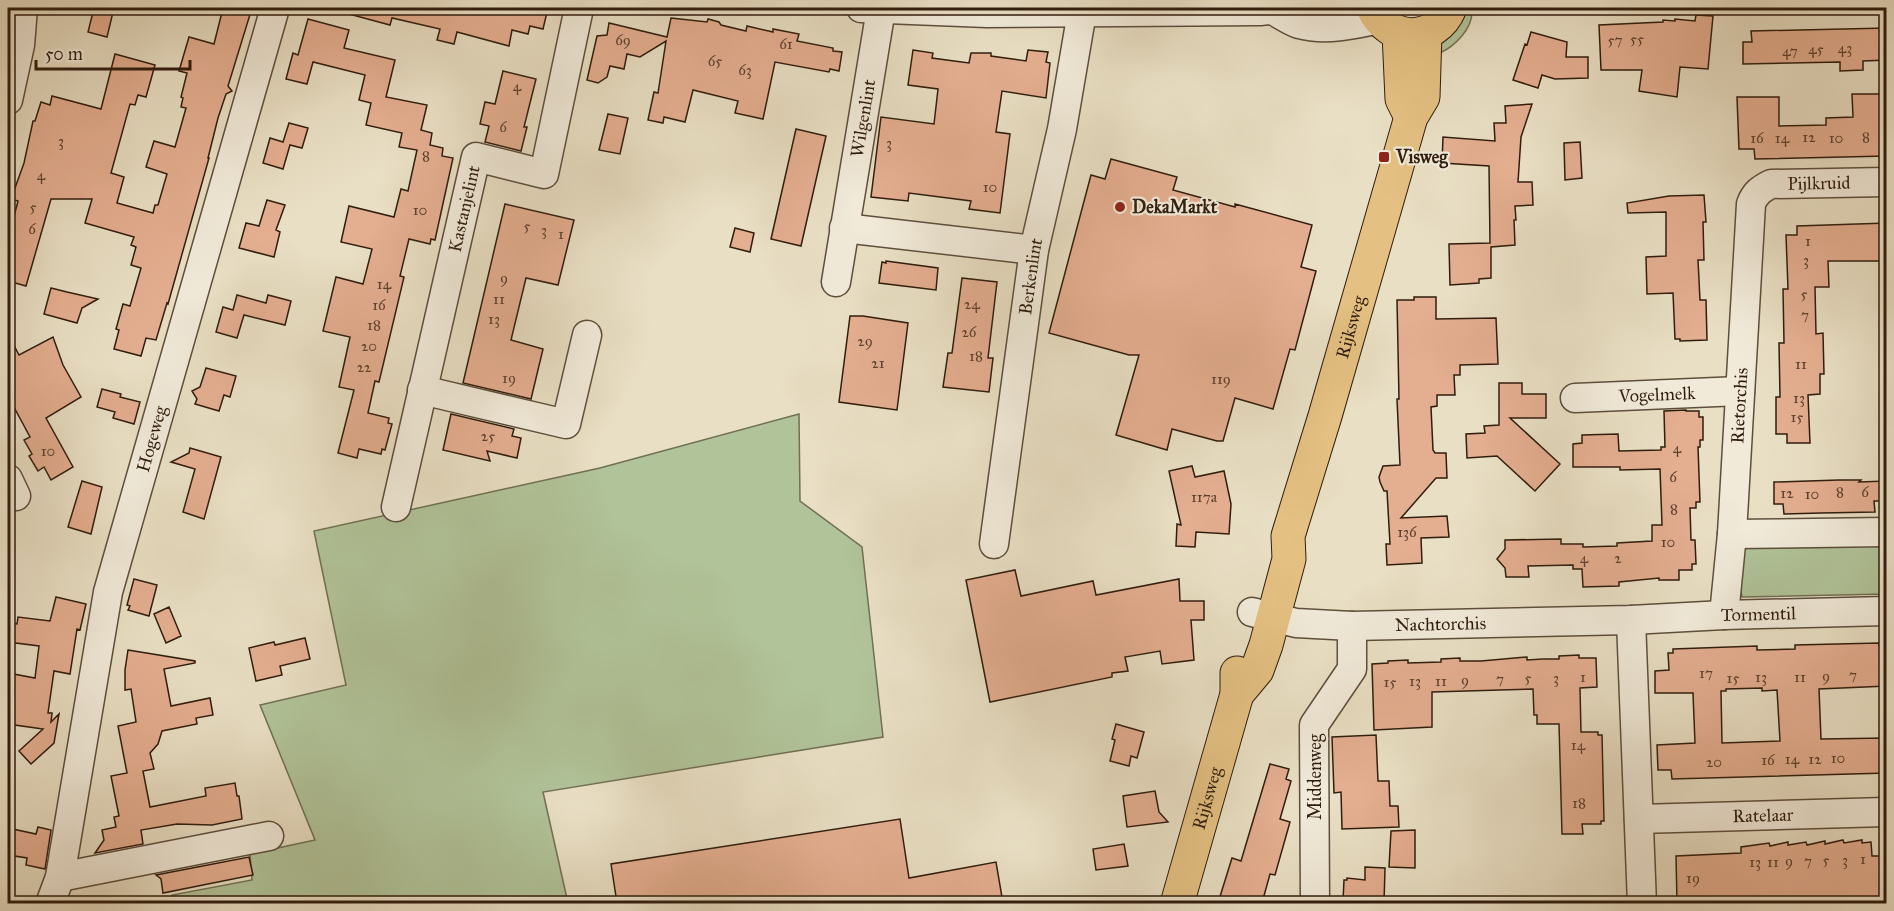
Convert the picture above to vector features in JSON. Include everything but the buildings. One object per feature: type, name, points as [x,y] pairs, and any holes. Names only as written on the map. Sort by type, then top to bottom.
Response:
[{"type":"main road","points":[[1394,23],[1434,29],[1443,21],[1450,8]]},
{"type":"main road","name":"Rijksweg","points":[[1177,903],[1237,694],[1237,666],[1263,615],[1269,557],[1288,536],[1411,117],[1402,99],[1394,23]]},
{"type":"street","points":[[8,100],[20,45],[22,8]]},
{"type":"street","name":"Hogeweg","points":[[270,836],[55,890],[108,592],[275,8]]},
{"type":"street","name":"Kastanjelint","points":[[396,507],[476,157],[544,174],[579,8]]},
{"type":"street","points":[[871,8],[987,13],[1282,9],[1298,24],[1350,26],[1394,23]]},
{"type":"street","name":"Wilgenlint","points":[[836,282],[871,8]]},
{"type":"street","name":"Berkenlint","points":[[994,544],[1034,250],[1062,129],[1082,12]]},
{"type":"street","name":"Pijlkruid","points":[[1754,196],[1762,188],[1771,184],[1887,182]]},
{"type":"street","name":"Rietorchis","points":[[1724,615],[1732,534],[1751,204],[1754,196]]},
{"type":"street","points":[[844,228],[1034,250]]},
{"type":"street","points":[[422,390],[566,424],[587,335]]},
{"type":"street","name":"Vogelmelk","points":[[1575,398],[1740,391]]},
{"type":"street","points":[[1732,534],[1887,532]]},
{"type":"street","name":"Tormentil","points":[[1631,620],[1887,611]]},
{"type":"street","name":"Nachtorchis","points":[[1263,615],[1296,624],[1352,626],[1631,620]]},
{"type":"street","points":[[1631,620],[1642,903]]},
{"type":"street","name":"Middenweg","points":[[1315,903],[1314,725],[1352,669],[1352,626]]},
{"type":"street","name":"Ratelaar","points":[[1639,819],[1887,812]]},
{"type":"green space","points":[[1472,12],[1466,31],[1440,53],[1434,43],[1463,15]]},
{"type":"green space","points":[[799,414],[800,501],[862,547],[883,737],[543,792],[568,903],[173,904],[172,895],[252,880],[250,854],[315,840],[260,705],[346,685],[314,531],[600,468]]},
{"type":"green space","points":[[1886,539],[1886,594],[1742,597],[1740,586],[1744,542]]},
{"type":"place","name":"Visweg","points":[[1384,157]]},
{"type":"place","name":"DekaMarkt","points":[[1120,207]]}]
